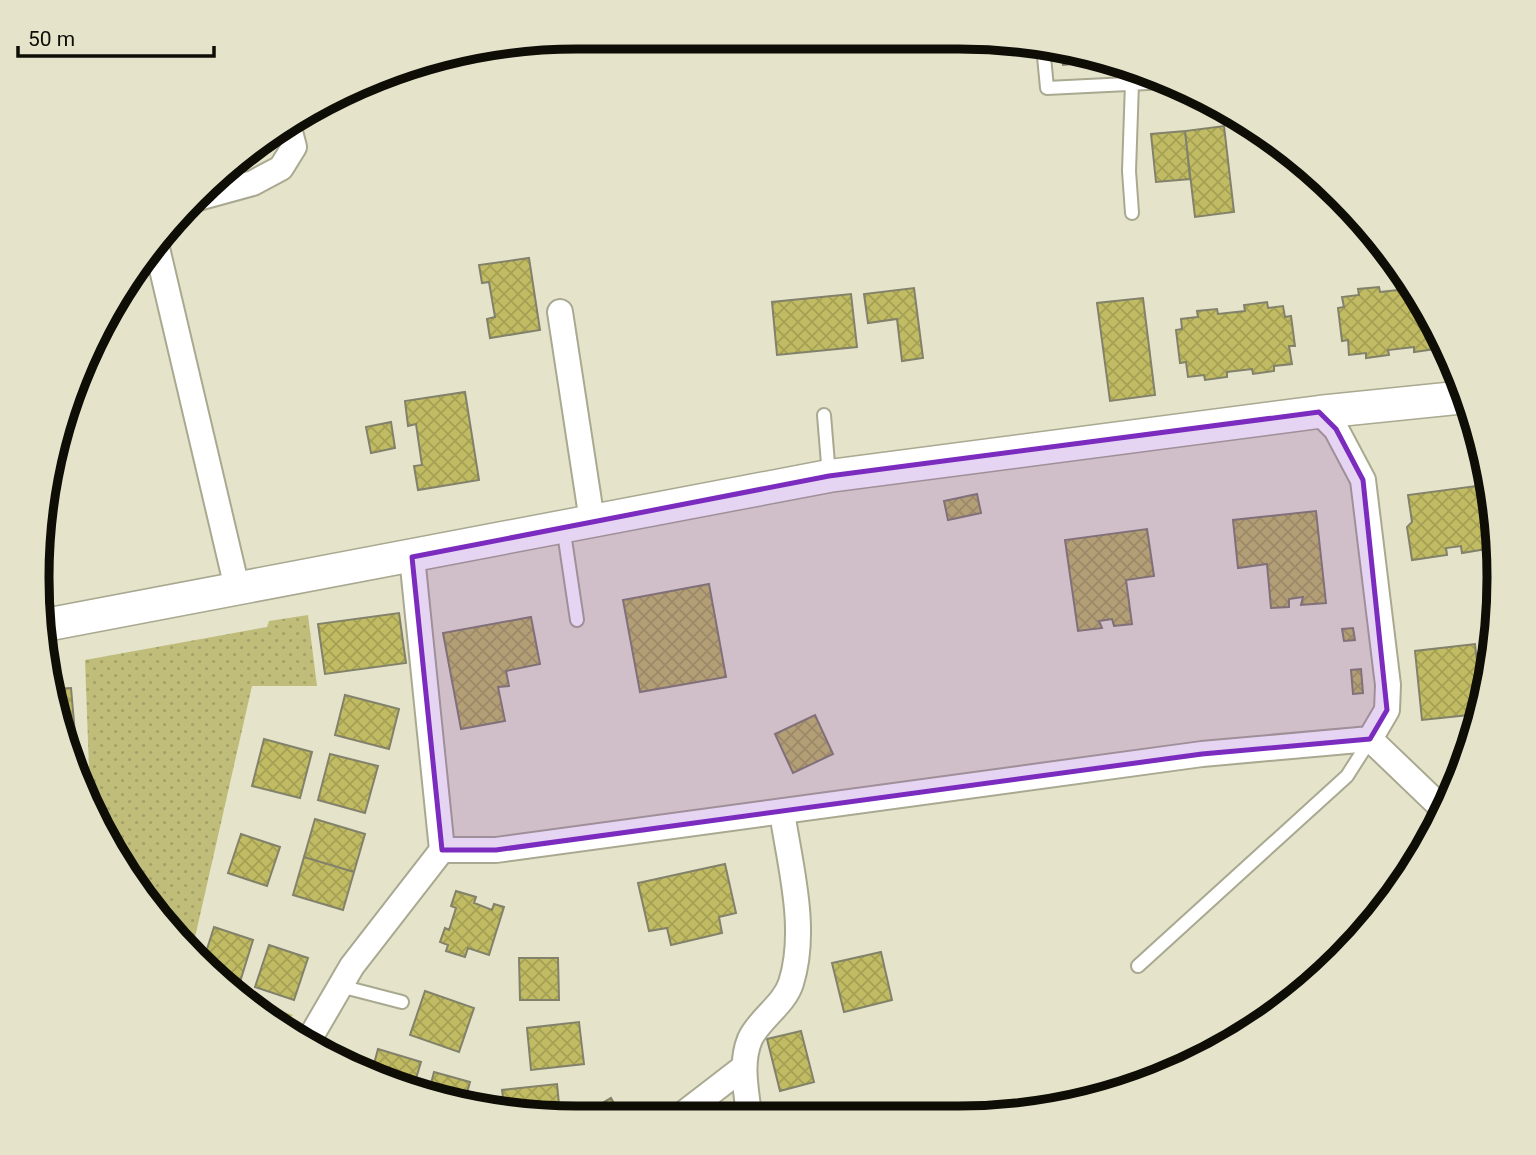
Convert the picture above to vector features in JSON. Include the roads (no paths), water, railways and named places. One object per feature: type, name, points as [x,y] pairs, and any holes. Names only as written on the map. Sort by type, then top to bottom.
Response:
[{"type":"street","points":[[215,193],[253,183],[281,168],[294,148],[290,134]]},
{"type":"street","points":[[159,255],[237,588]]},
{"type":"street","points":[[560,312],[578,523]]},
{"type":"street","points":[[51,623],[829,476],[1319,412],[1455,398]]},
{"type":"street","points":[[1319,412],[1336,429],[1363,480],[1388,685],[1387,710],[1370,740]]},
{"type":"street","points":[[312,1034],[352,966],[442,850],[412,556]]},
{"type":"street","points":[[442,850],[496,850],[1189,755],[1370,740],[1436,803]]},
{"type":"street","points":[[748,1106],[744,1067],[751,1038],[790,986],[797,953],[795,902],[782,812]]},
{"type":"street","points":[[693,1106],[744,1067]]},
{"type":"lane","points":[[1044,56],[1047,88],[1144,83]]},
{"type":"lane","points":[[1132,83],[1129,171],[1132,213]]},
{"type":"lane","points":[[824,415],[829,476]]},
{"type":"lane","points":[[577,620],[578,523]]},
{"type":"lane","points":[[1138,966],[1347,776],[1370,740]]},
{"type":"lane","points":[[340,986],[402,1002]]}]
